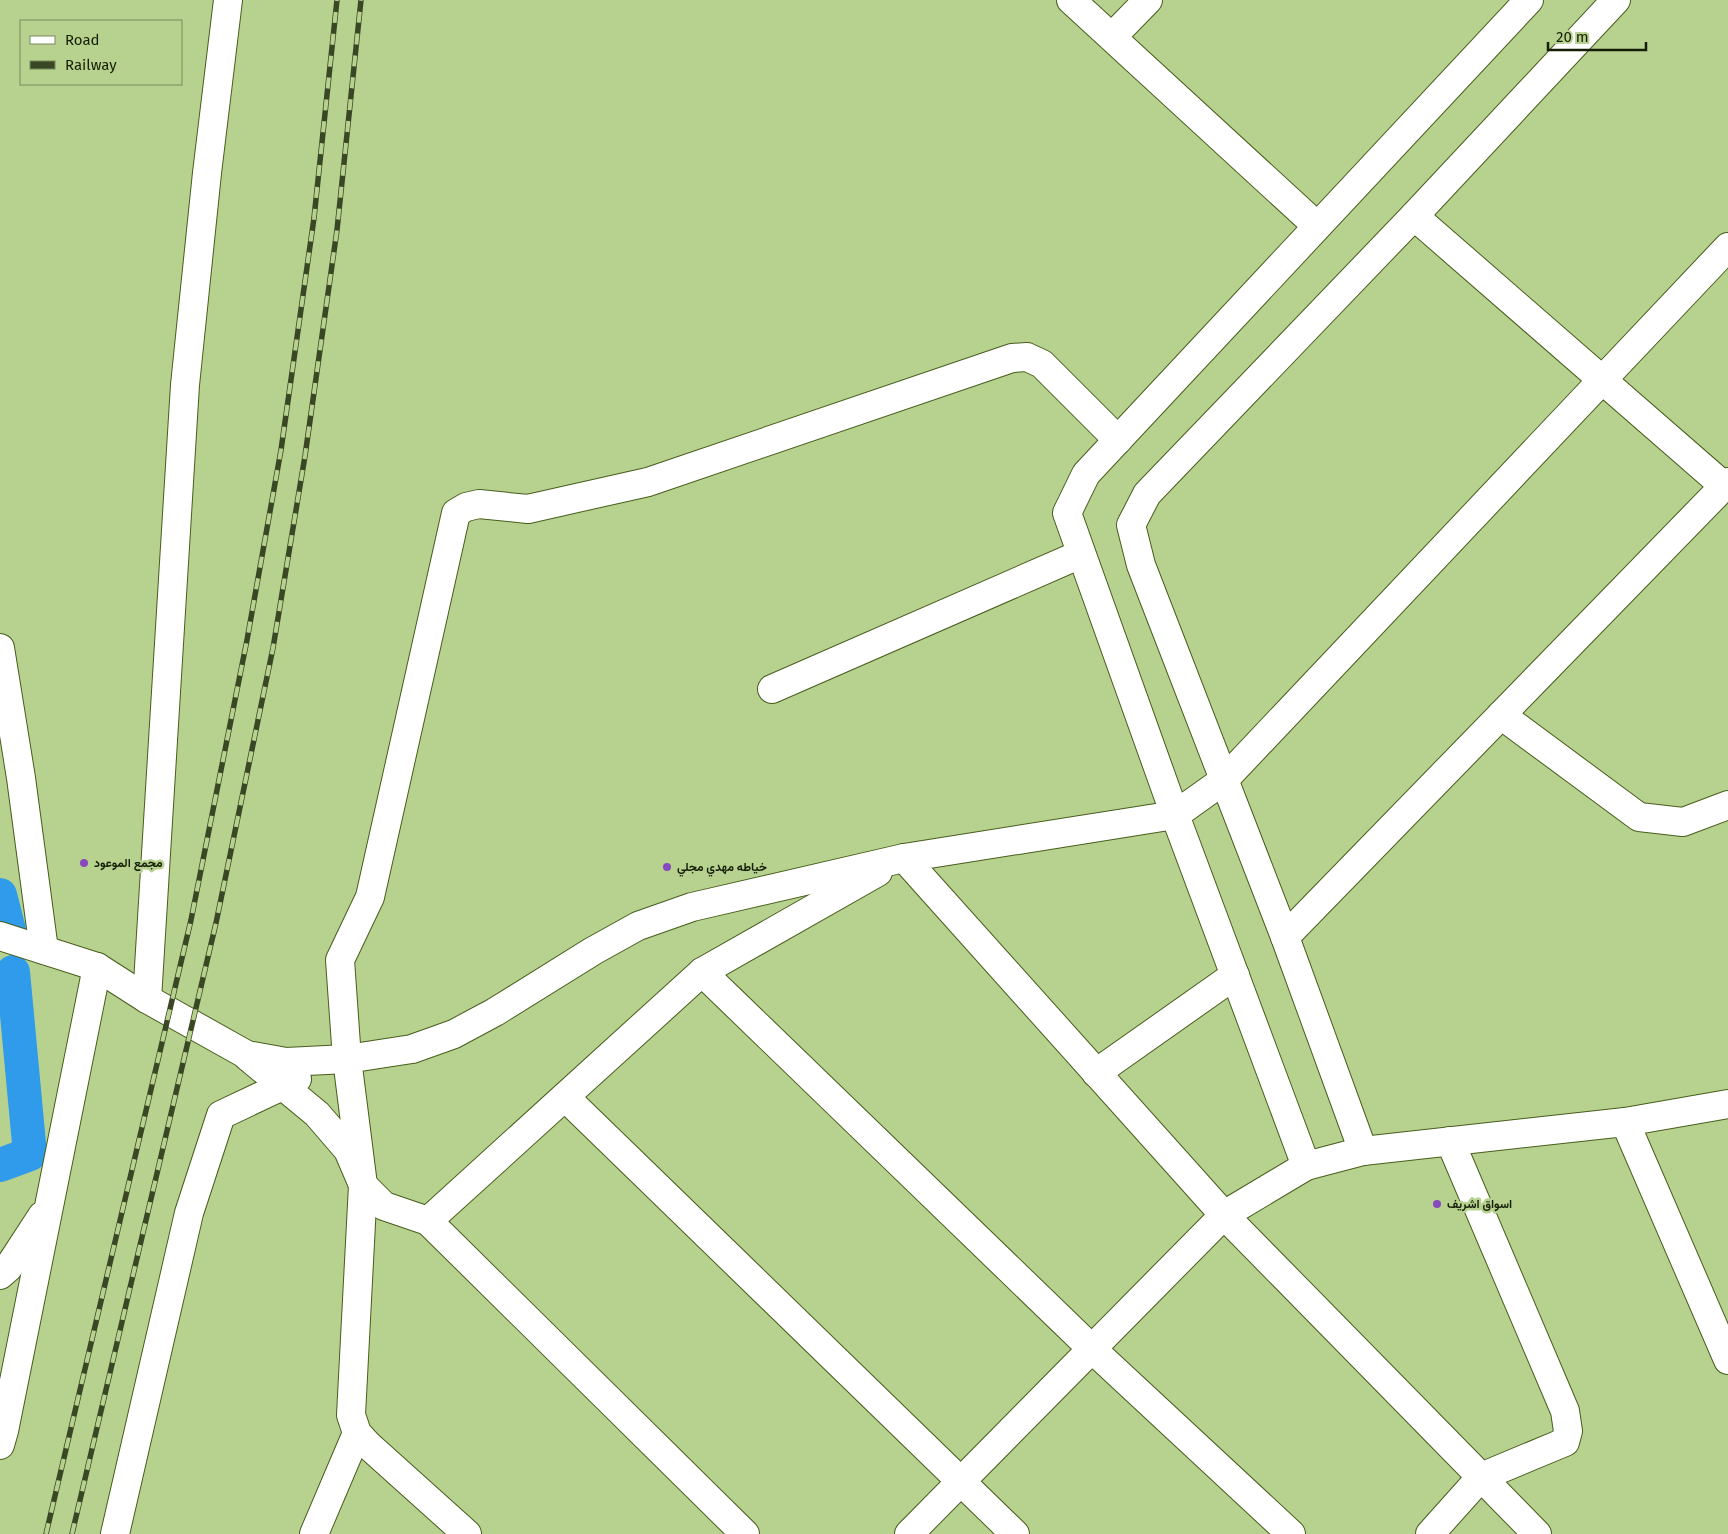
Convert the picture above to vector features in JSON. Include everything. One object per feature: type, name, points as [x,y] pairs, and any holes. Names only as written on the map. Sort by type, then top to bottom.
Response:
[{"type":"street","points":[[147,999],[185,385],[206,172],[228,0]]},
{"type":"street","points":[[1071,0],[1317,226]]},
{"type":"street","points":[[1112,38],[1148,0]]},
{"type":"street","points":[[1306,1166],[1175,815],[1067,513],[1086,474],[1529,0]]},
{"type":"street","points":[[1363,1151],[1285,937],[1141,566],[1131,525],[1147,494],[1414,216],[1616,0]]},
{"type":"street","points":[[1285,937],[1726,484],[1602,380],[1414,216]]},
{"type":"street","points":[[247,1055],[286,1062],[347,1059],[412,1049],[454,1034],[495,1012],[555,974],[638,926],[692,907],[904,858],[1175,815],[1224,780],[1728,247]]},
{"type":"street","points":[[467,1534],[357,1433],[351,1415],[363,1185],[347,1059],[340,960],[370,897],[456,513],[466,506],[479,504],[528,509],[648,482],[1012,358],[1027,357],[1042,364],[1118,440]]},
{"type":"street","points":[[772,689],[1081,554]]},
{"type":"street","points":[[0,648],[21,778],[44,950]]},
{"type":"street","points":[[1501,715],[1639,817],[1683,822],[1728,805]]},
{"type":"street","points":[[428,1221],[702,972],[904,858]]},
{"type":"street","points":[[904,858],[1224,1215],[1537,1534]]},
{"type":"street","points":[[0,936],[97,967],[147,999],[247,1055],[317,1114],[348,1150],[363,1185],[384,1206],[428,1221],[745,1534]]},
{"type":"street","points":[[0,1445],[97,967]]},
{"type":"street","points":[[702,972],[1092,1349],[1291,1534]]},
{"type":"street","points":[[1096,1073],[1235,974]]},
{"type":"street","points":[[115,1534],[189,1213],[221,1115],[283,1084],[347,1059]]},
{"type":"street","points":[[565,1097],[1015,1534]]},
{"type":"street","points":[[909,1534],[1224,1215],[1306,1166],[1363,1151],[1625,1122],[1728,1104]]},
{"type":"street","points":[[1625,1122],[1728,1360]]},
{"type":"street","points":[[1430,1534],[1481,1478],[1564,1442],[1568,1431],[1565,1411],[1450,1141]]},
{"type":"street","points":[[0,1275],[8,1268],[50,1204]]},
{"type":"street","points":[[314,1534],[357,1433]]},
{"type":"waterway","points":[[0,895],[9,930]]},
{"type":"waterway","points":[[0,1165],[30,1154],[13,972]]},
{"type":"railway","points":[[46,1534],[191,920],[247,640],[281,450],[314,218],[337,0]]},
{"type":"railway","points":[[72,1534],[216,923],[273,648],[305,456],[337,230],[361,0]]},
{"type":"place","name":"مجمع الموعود","points":[[84,863]]},
{"type":"place","name":"خياطه مهدي مجلي","points":[[667,867]]},
{"type":"place","name":"اسواق اشريف","points":[[1437,1204]]}]
